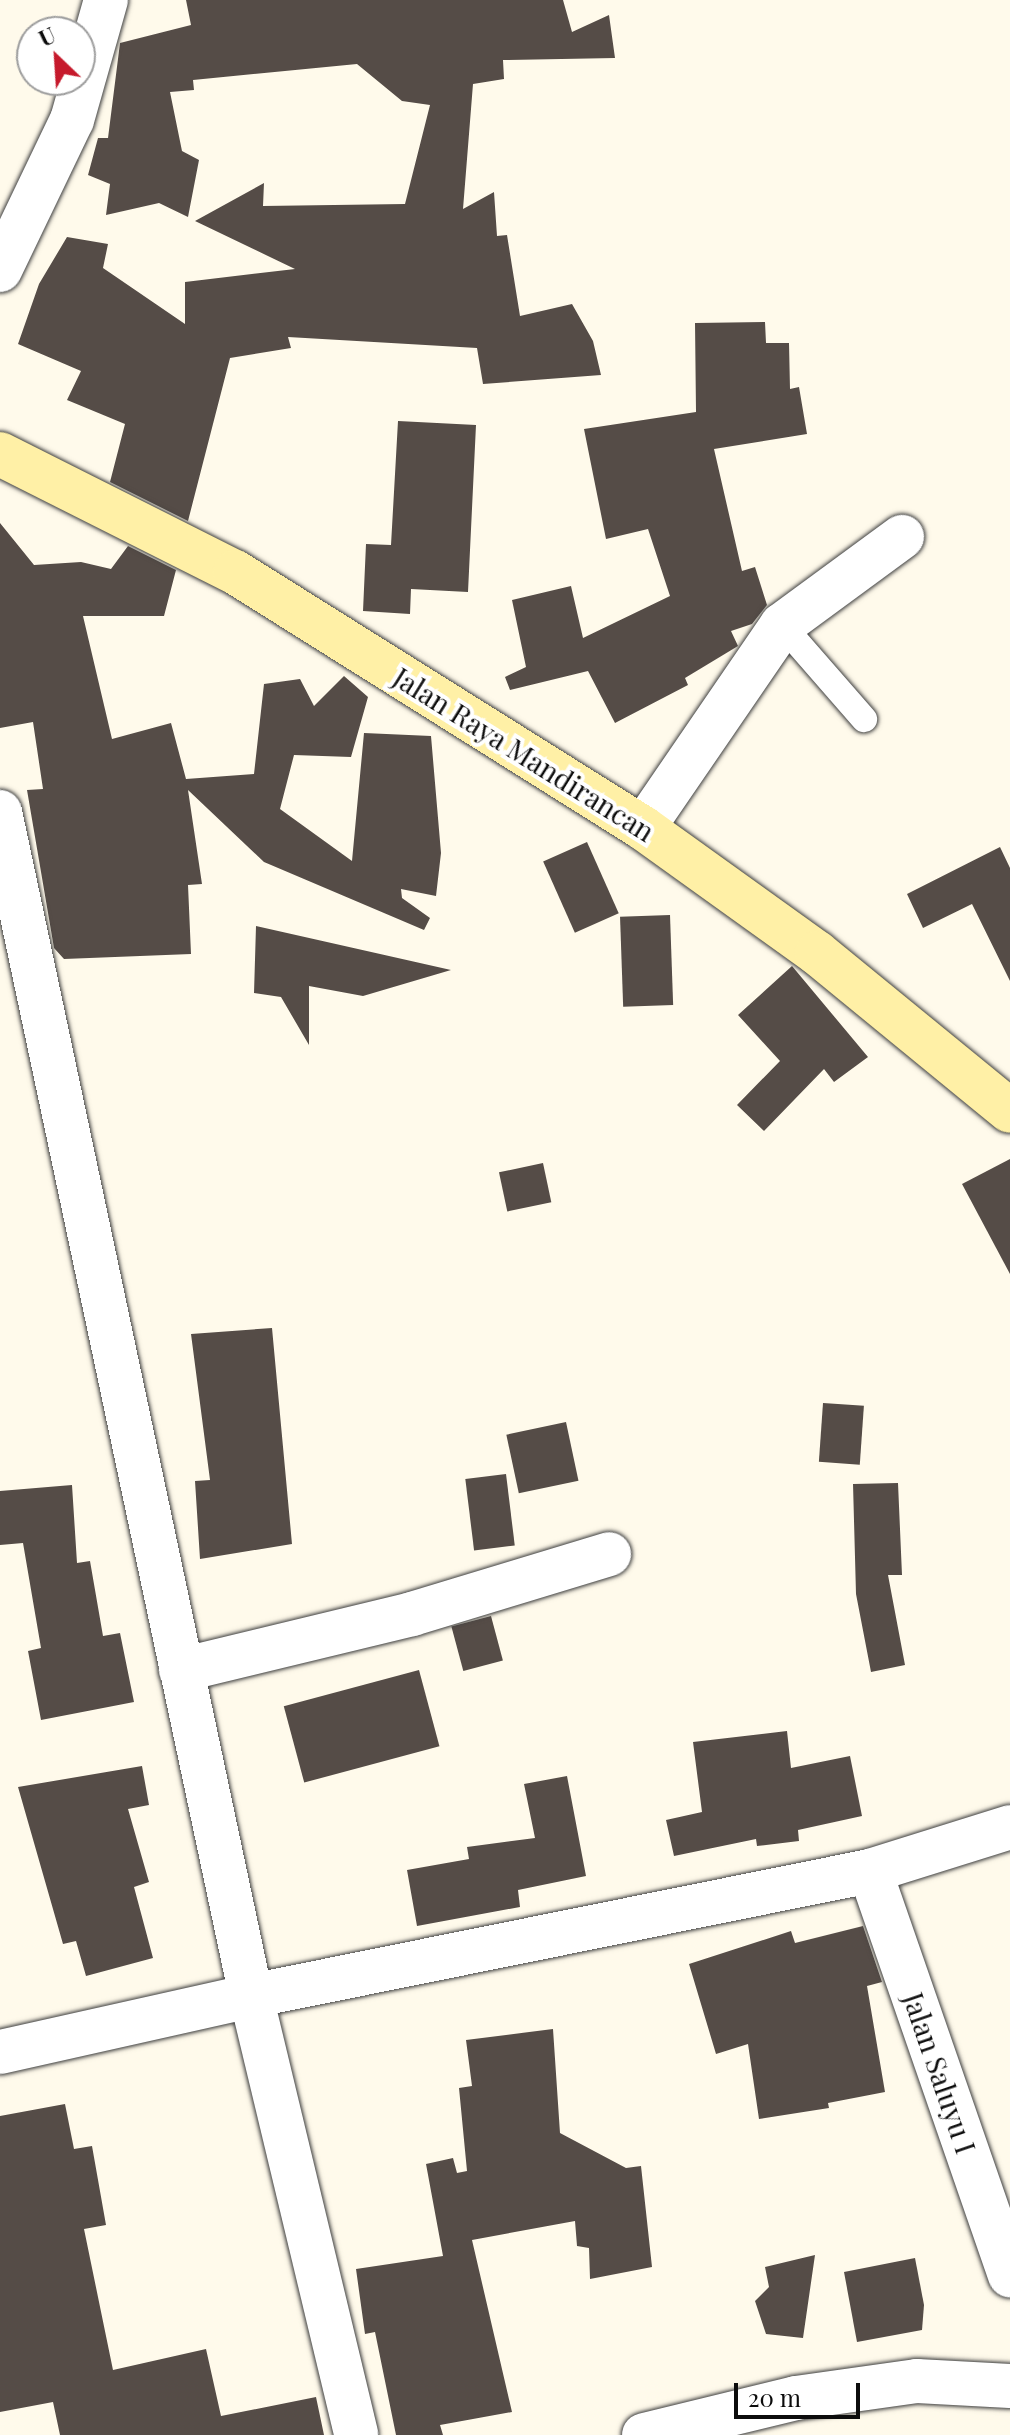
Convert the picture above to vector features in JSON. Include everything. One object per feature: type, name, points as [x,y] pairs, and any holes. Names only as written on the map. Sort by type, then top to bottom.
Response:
[{"type":"street","points":[[0,270],[72,120],[106,0]]},
{"type":"street","name":"Jalan Raya Mandirancan","points":[[0,454],[235,572],[643,828],[817,953],[1010,1111]]},
{"type":"street","points":[[643,828],[782,625],[902,537]]},
{"type":"street","points":[[0,812],[251,1996],[356,2435]]},
{"type":"street","points":[[181,1670],[412,1614],[609,1554]]},
{"type":"street","points":[[0,2052],[251,1996],[870,1871],[1010,1827]]},
{"type":"street","name":"Jalan Saluyu I","points":[[870,1871],[1010,2275]]},
{"type":"street","points":[[644,2435],[796,2398],[887,2385],[917,2381],[1010,2386]]},
{"type":"lane","points":[[782,625],[864,719]]},
{"type":"building","points":[[186,0],[563,0],[572,32],[609,15],[615,58],[503,60],[504,79],[473,84],[463,209],[494,192],[497,236],[507,235],[520,316],[572,304],[593,341],[601,375],[483,384],[477,348],[288,337],[291,348],[230,358],[188,521],[110,482],[125,424],[67,400],[81,371],[18,344],[39,284],[67,237],[108,244],[103,268],[185,324],[185,282],[295,269],[195,221],[264,183],[263,206],[405,204],[430,105],[402,101],[357,64],[193,80],[194,90],[170,92],[182,151],[199,160],[188,217],[159,203],[106,215],[110,184],[88,175],[98,138],[108,138],[120,43],[191,25]]},
{"type":"building","points":[[765,322],[766,343],[789,343],[790,389],[799,387],[807,434],[714,449],[742,571],[755,567],[767,605],[752,624],[731,631],[738,646],[685,678],[688,685],[615,723],[588,671],[510,690],[505,677],[526,667],[512,600],[571,586],[583,638],[670,596],[648,529],[606,539],[584,429],[696,412],[695,323]]},
{"type":"building","points":[[398,421],[476,425],[468,592],[411,589],[410,614],[363,611],[366,544],[391,545]]},
{"type":"building","points":[[0,523],[34,565],[81,562],[111,569],[128,546],[176,570],[164,616],[83,616],[112,739],[171,723],[186,779],[254,774],[264,684],[300,679],[314,706],[344,676],[368,697],[351,757],[294,755],[280,809],[352,861],[364,733],[431,736],[441,853],[436,896],[401,889],[402,898],[430,918],[424,930],[264,862],[188,790],[202,884],[188,885],[191,954],[64,959],[54,948],[27,790],[43,789],[33,722],[0,728]]},
{"type":"building","points":[[587,842],[619,913],[575,933],[543,862]]},
{"type":"building","points":[[1000,847],[1010,868],[1010,981],[972,904],[923,928],[907,894]]},
{"type":"building","points":[[670,915],[673,1005],[623,1007],[620,917]]},
{"type":"building","points":[[256,926],[451,970],[363,996],[309,986],[309,1045],[281,997],[254,993]]},
{"type":"building","points":[[792,966],[868,1057],[834,1082],[824,1069],[764,1131],[737,1105],[780,1061],[738,1015]]},
{"type":"building","points":[[1010,1159],[1010,1274],[962,1184]]},
{"type":"building","points":[[543,1163],[551,1202],[507,1211],[499,1172]]},
{"type":"building","points":[[272,1328],[292,1544],[200,1559],[195,1481],[210,1480],[191,1334]]},
{"type":"building","points":[[823,1403],[864,1406],[860,1465],[819,1462]]},
{"type":"building","points":[[566,1422],[578,1481],[519,1493],[506,1435]]},
{"type":"building","points":[[506,1474],[515,1545],[474,1550],[465,1479]]},
{"type":"building","points":[[898,1483],[902,1575],[888,1575],[905,1665],[871,1672],[856,1594],[853,1484]]},
{"type":"building","points":[[72,1485],[77,1563],[90,1561],[103,1636],[120,1633],[134,1702],[41,1720],[28,1651],[41,1648],[23,1543],[0,1545],[0,1491]]},
{"type":"building","points":[[491,1616],[503,1660],[463,1671],[451,1627]]},
{"type":"building","points":[[419,1670],[439,1746],[304,1783],[284,1706]]},
{"type":"building","points":[[787,1731],[791,1768],[850,1756],[862,1816],[798,1830],[799,1841],[757,1846],[756,1839],[674,1856],[666,1820],[702,1812],[693,1742]]},
{"type":"building","points":[[142,1766],[149,1805],[128,1809],[149,1882],[134,1887],[153,1958],[86,1976],[76,1941],[63,1944],[18,1787]]},
{"type":"building","points":[[567,1776],[586,1876],[518,1890],[520,1907],[417,1926],[407,1870],[469,1859],[467,1847],[535,1838],[524,1784]]},
{"type":"building","points":[[863,1926],[882,1982],[867,1986],[885,2092],[828,2103],[829,2108],[759,2119],[748,2044],[716,2054],[689,1964],[791,1931],[795,1943]]},
{"type":"building","points":[[553,2029],[560,2133],[626,2168],[641,2166],[652,2267],[590,2279],[589,2248],[577,2246],[575,2221],[472,2240],[512,2412],[440,2425],[443,2435],[396,2435],[375,2332],[365,2334],[356,2269],[443,2256],[426,2164],[453,2158],[457,2173],[467,2171],[459,2088],[472,2086],[466,2040]]},
{"type":"building","points":[[65,2104],[74,2149],[92,2146],[106,2225],[84,2229],[113,2370],[206,2349],[221,2416],[316,2397],[324,2435],[60,2435],[53,2402],[0,2412],[0,2116]]},
{"type":"building","points":[[815,2255],[803,2338],[766,2334],[755,2301],[769,2287],[765,2267]]},
{"type":"building","points":[[915,2258],[924,2305],[922,2330],[857,2342],[844,2272]]}]
